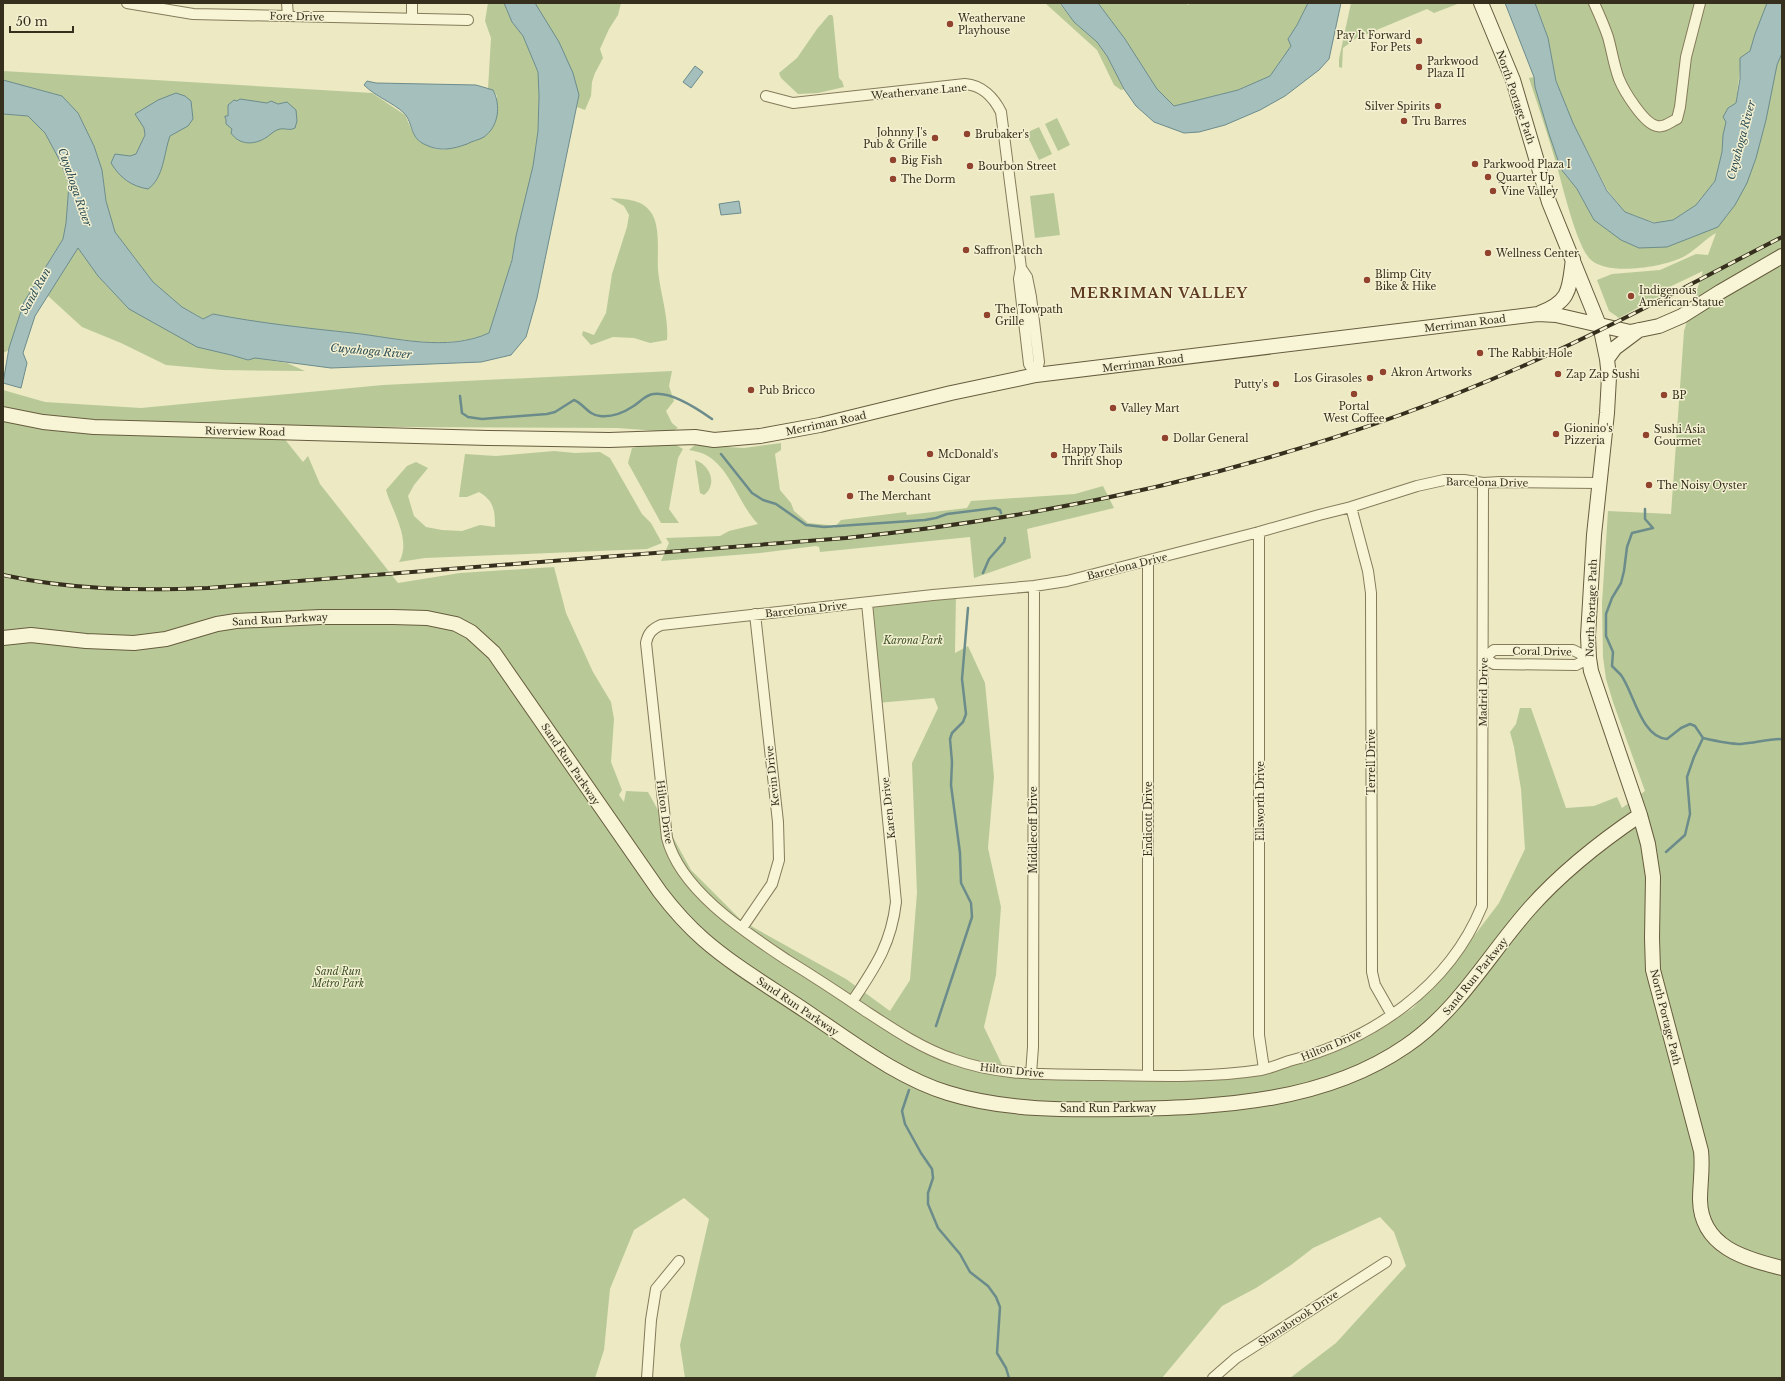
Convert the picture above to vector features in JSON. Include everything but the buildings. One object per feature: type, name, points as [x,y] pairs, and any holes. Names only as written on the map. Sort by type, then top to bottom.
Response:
[{"type":"main road","name":"North Portage Path","points":[[1481,3],[1513,80],[1549,202],[1599,325],[1607,358],[1609,377],[1607,413],[1599,483],[1588,636],[1588,658],[1591,671],[1640,815],[1648,844],[1653,877],[1653,970],[1701,1151],[1702,1165],[1700,1201],[1702,1215],[1708,1228],[1727,1249],[1746,1259],[1782,1268]]},
{"type":"main road","name":"Merriman Road","points":[[488,438],[609,440],[695,437],[714,440],[753,436],[820,425],[996,382],[1036,375],[1538,314],[1556,315],[1630,332],[1659,326],[1682,316],[1726,288],[1782,256]]},
{"type":"main road","points":[[1538,314],[1557,306],[1566,295],[1573,259]]},
{"type":"main road","points":[[1607,358],[1615,348],[1639,330]]},
{"type":"main road","name":"Riverview Road","points":[[3,414],[43,422],[94,427],[488,438]]},
{"type":"main road","name":"Sand Run Parkway","points":[[3,638],[36,635],[86,641],[134,643],[166,639],[228,622],[364,616],[427,618],[461,626],[481,640],[494,653],[660,892],[673,909],[706,942],[855,1044],[904,1074],[948,1093],[1016,1106],[1046,1109],[1108,1109],[1228,1104],[1292,1093],[1325,1085],[1368,1068],[1408,1045],[1438,1020],[1461,995],[1530,908],[1553,884],[1600,844],[1640,815]]},
{"type":"street","name":"Fore Drive","points":[[126,3],[193,14],[468,20]]},
{"type":"street","points":[[288,3],[288,16]]},
{"type":"street","points":[[412,3],[412,18]]},
{"type":"street","points":[[1594,3],[1608,37],[1619,78],[1624,89],[1637,110],[1646,119],[1655,126],[1663,127],[1676,118],[1680,108],[1686,57],[1700,3]]},
{"type":"street","name":"Weathervane Lane","points":[[766,96],[780,101],[793,103],[965,84],[983,90],[991,96],[1001,112],[1022,268],[1019,279],[1025,291],[1029,324],[1029,364],[1036,375]]},
{"type":"street","name":"Barcelona Drive","points":[[650,632],[655,628],[666,624],[1034,586],[1067,581],[1259,532],[1351,507],[1417,486],[1444,480],[1464,480],[1483,483],[1599,483]]},
{"type":"street","name":"Madrid Drive","points":[[1482,900],[1484,658],[1483,483]]},
{"type":"street","name":"Terrell Drive","points":[[1351,507],[1368,571],[1371,593],[1372,972],[1375,985],[1392,1015]]},
{"type":"street","name":"Ellsworth Drive","points":[[1259,532],[1259,1035],[1264,1069]]},
{"type":"street","name":"Endicott Drive","points":[[1148,561],[1148,1076]]},
{"type":"street","name":"Middlecoff Drive","points":[[1031,1074],[1033,1047],[1034,586]]},
{"type":"street","name":"Karen Drive","points":[[852,1002],[884,951],[894,919],[896,902],[867,603]]},
{"type":"street","name":"Kevin Drive","points":[[742,928],[772,884],[779,860],[778,822],[755,614]]},
{"type":"street","name":"Hilton Drive","points":[[650,632],[646,643],[669,845],[681,868],[697,889],[715,908],[766,946],[910,1040],[938,1053],[978,1067],[1031,1074],[1148,1076],[1217,1074],[1264,1069],[1332,1047],[1367,1030],[1392,1015],[1416,997],[1440,974],[1472,928],[1479,914],[1482,900]]},
{"type":"street","name":"Coral Drive","points":[[1494,650],[1573,650],[1588,658],[1576,665],[1494,664],[1484,658],[1494,650]]},
{"type":"street","points":[[647,1378],[651,1320],[656,1289],[679,1261]]},
{"type":"street","name":"Shanabrook Drive","points":[[1213,1378],[1236,1358],[1386,1262]]},
{"type":"green space","points":[[488,3],[504,3],[512,22],[523,36],[538,72],[538,131],[533,166],[506,284],[500,297],[489,333],[456,341],[421,342],[265,323],[213,314],[204,319],[182,307],[153,282],[115,232],[106,201],[102,170],[94,146],[78,113],[62,96],[3,80],[3,71],[372,93],[405,115],[414,135],[420,142],[435,149],[445,150],[497,104],[497,96],[493,90],[488,89],[491,38],[485,21]]},
{"type":"green space","points":[[535,3],[621,3],[618,15],[609,29],[600,49],[603,58],[595,73],[592,82],[591,96],[585,110],[577,107],[579,95]]},
{"type":"green space","points":[[1045,3],[1059,3],[1074,22],[1097,42],[1107,56],[1124,89],[1121,90],[1114,85],[1097,50]]},
{"type":"green space","points":[[1098,3],[1186,3],[1188,5],[1190,3],[1308,3],[1288,39],[1292,46],[1270,76],[1238,90],[1174,106],[1157,89],[1125,39]]},
{"type":"green space","points":[[1351,3],[1460,3],[1434,13],[1427,9],[1355,39],[1343,48],[1342,68],[1339,67],[1339,59]]},
{"type":"green space","points":[[1535,3],[1769,3],[1750,51],[1740,69],[1736,103],[1728,108],[1722,152],[1715,181],[1696,205],[1673,220],[1656,223],[1625,212],[1608,191],[1573,123],[1556,81],[1548,38]]},
{"type":"green space","name":"Sand Run Metro Park","points":[[1782,8],[1782,1378],[1290,1378],[1336,1343],[1406,1266],[1394,1232],[1380,1217],[1313,1248],[1291,1265],[1256,1288],[1222,1306],[1162,1378],[685,1378],[680,1345],[709,1219],[684,1198],[634,1230],[610,1289],[604,1350],[595,1378],[3,1378],[3,414],[279,432],[303,462],[308,456],[320,484],[398,583],[460,573],[554,567],[566,613],[593,672],[611,702],[614,719],[611,762],[622,790],[619,795],[624,802],[626,791],[648,792],[691,870],[742,921],[846,979],[890,1011],[910,980],[917,893],[912,763],[938,708],[934,698],[877,703],[867,603],[956,593],[955,653],[968,646],[985,683],[994,777],[988,848],[1001,907],[996,975],[984,1027],[1007,1075],[1246,1076],[1284,1068],[1366,1038],[1413,1008],[1455,961],[1499,903],[1525,849],[1521,789],[1510,732],[1516,724],[1520,708],[1531,708],[1566,808],[1594,806],[1617,797],[1622,808],[1645,791],[1613,702],[1606,679],[1603,657],[1602,603],[1608,511],[1671,514],[1684,331],[1703,271],[1661,291],[1663,294],[1619,318],[1609,311],[1597,280],[1612,274],[1660,270],[1696,254],[1708,255],[1716,233],[1681,258],[1648,267],[1622,269],[1610,268],[1599,265],[1591,260],[1582,247],[1574,227],[1529,78],[1534,77],[1535,87],[1561,169],[1577,189],[1594,220],[1693,237]]},
{"type":"green space","points":[[829,15],[832,15],[833,17],[839,78],[844,87],[818,93],[798,94],[781,78],[779,73],[797,58],[817,29]]},
{"type":"green space","points":[[3,114],[28,116],[45,133],[60,161],[69,185],[66,223],[63,239],[24,302],[9,350],[3,353]]},
{"type":"green space","points":[[1057,118],[1070,145],[1058,151],[1045,124]]},
{"type":"green space","points":[[1039,127],[1052,154],[1039,160],[1026,133]]},
{"type":"green space","points":[[1054,193],[1060,235],[1035,238],[1030,196]]},
{"type":"green space","points":[[610,198],[626,199],[642,204],[650,211],[656,223],[658,239],[658,270],[666,314],[667,340],[650,343],[634,338],[613,337],[591,345],[582,335],[583,331],[594,335],[606,313],[612,274],[627,227],[629,215],[624,206]]},
{"type":"green space","points":[[78,248],[108,287],[231,355],[248,360],[255,358],[287,363],[305,371],[222,370],[166,365],[121,343],[82,327],[47,295]]},
{"type":"green space","points":[[672,371],[669,386],[674,401],[666,411],[672,423],[678,428],[671,432],[617,428],[209,426],[90,421],[48,417],[3,406],[3,390],[45,402],[141,408],[383,385]]},
{"type":"green space","points":[[781,443],[781,450],[775,454],[780,490],[791,503],[794,511],[808,523],[828,525],[834,528],[841,520],[906,512],[907,515],[967,508],[971,501],[1075,494],[1103,486],[1114,508],[1027,529],[1031,558],[974,578],[970,537],[820,552],[819,547],[816,546],[760,553],[661,561],[669,543],[666,538],[720,536],[729,531],[758,524],[745,507],[728,476],[721,467],[704,454],[689,450],[695,445],[744,448]]},
{"type":"green space","points":[[676,445],[683,449],[678,458],[669,509],[679,523],[661,523],[628,463],[632,448],[643,446]]},
{"type":"green space","points":[[554,451],[575,453],[600,452],[610,458],[642,514],[651,523],[662,543],[647,549],[425,558],[399,562],[403,544],[402,535],[386,490],[407,466],[416,462],[428,468],[414,485],[408,496],[414,516],[426,527],[442,530],[462,531],[480,525],[495,527],[493,506],[484,495],[479,492],[467,497],[459,497],[465,454],[496,456]]},
{"type":"green space","points":[[695,460],[705,466],[710,475],[711,486],[704,495],[700,493]]},
{"type":"water","points":[[504,3],[535,3],[559,42],[573,73],[579,95],[537,298],[526,337],[511,355],[481,362],[331,368],[255,358],[248,360],[197,347],[129,309],[98,276],[78,248],[35,316],[23,353],[27,363],[21,388],[3,383],[9,348],[24,302],[63,239],[66,223],[69,184],[60,161],[45,133],[28,116],[3,114],[3,80],[62,96],[78,113],[94,146],[102,170],[106,201],[115,232],[153,282],[182,307],[203,319],[213,314],[283,325],[439,343],[473,339],[489,333],[512,260],[516,236],[533,166],[538,131],[538,72],[523,36],[512,22]]},
{"type":"water","points":[[1060,3],[1098,3],[1125,39],[1157,89],[1174,106],[1238,90],[1270,76],[1291,46],[1288,39],[1308,3],[1341,3],[1329,59],[1319,70],[1285,96],[1260,110],[1225,125],[1199,132],[1184,133],[1154,122],[1136,106],[1124,89],[1107,56],[1097,42],[1074,22]]},
{"type":"water","name":"Cuyahoga River","points":[[1505,3],[1535,3],[1548,38],[1556,81],[1573,123],[1607,191],[1625,212],[1654,223],[1673,220],[1696,205],[1715,181],[1722,152],[1723,135],[1726,122],[1723,117],[1728,108],[1736,103],[1740,79],[1740,58],[1750,51],[1767,3],[1782,3],[1782,53],[1777,65],[1766,120],[1756,158],[1747,183],[1735,205],[1718,227],[1667,247],[1639,248],[1621,240],[1594,220],[1577,189],[1561,169],[1535,87],[1534,77]]},
{"type":"water","points":[[695,66],[703,72],[691,88],[683,82]]},
{"type":"water","points":[[367,81],[376,83],[476,85],[493,90],[496,96],[498,109],[496,121],[489,132],[480,139],[452,148],[441,149],[431,147],[417,139],[404,113],[364,85]]},
{"type":"water","points":[[176,93],[185,96],[191,101],[193,119],[188,126],[170,136],[163,164],[153,184],[148,189],[136,186],[122,177],[111,163],[115,154],[130,156],[136,154],[145,135],[144,128],[135,114],[158,100]]},
{"type":"water","points":[[240,99],[267,103],[271,101],[278,104],[287,102],[296,110],[297,121],[295,128],[275,131],[258,142],[248,143],[239,140],[231,133],[232,129],[226,124],[225,116],[228,116],[228,105],[234,100],[237,101]]},
{"type":"water","points":[[739,201],[741,213],[721,215],[719,204]]},
{"type":"waterway","points":[[460,396],[462,413],[468,417],[482,419],[547,414],[555,412],[574,400],[592,414],[608,416],[625,411],[645,397],[653,394],[668,395],[676,398],[699,410],[712,419]]},
{"type":"waterway","points":[[721,454],[752,493],[763,500],[776,504],[806,525],[824,527],[925,520],[947,514],[995,508],[1000,510],[1001,513]]},
{"type":"waterway","points":[[1645,509],[1645,519],[1653,528],[1632,533],[1627,547],[1621,583],[1612,598],[1606,614],[1606,636],[1613,652],[1612,666],[1621,675],[1626,683],[1644,723],[1658,736],[1667,739],[1681,728],[1690,724],[1695,726],[1703,738],[1722,742],[1741,744],[1782,739]]},
{"type":"waterway","points":[[983,573],[989,559],[1004,542],[1005,538]]},
{"type":"waterway","points":[[936,1026],[972,917],[971,903],[961,883],[960,853],[951,785],[952,762],[950,739],[952,733],[963,722],[966,714],[962,679],[968,608]]},
{"type":"waterway","points":[[1666,852],[1685,835],[1690,814],[1687,777],[1703,738]]},
{"type":"waterway","points":[[909,1090],[902,1111],[905,1124],[921,1153],[932,1169],[933,1178],[928,1193],[928,1204],[938,1228],[960,1254],[970,1272],[988,1286],[996,1297],[1000,1307],[997,1353],[1006,1368],[1009,1378]]},
{"type":"railway","points":[[3,575],[54,584],[106,588],[208,588],[846,538],[933,528],[1106,498],[1192,478],[1276,455],[1359,429],[1442,399],[1523,366],[1589,336],[1782,237]]},
{"type":"place","name":"Weathervane Playhouse","points":[[950,24]]},
{"type":"place","name":"Pay It Forward For Pets","points":[[1419,41]]},
{"type":"place","name":"Parkwood Plaza II","points":[[1419,67]]},
{"type":"place","name":"Silver Spirits","points":[[1438,106]]},
{"type":"place","name":"Tru Barres","points":[[1404,121]]},
{"type":"place","name":"Brubaker's","points":[[967,134]]},
{"type":"place","name":"Johnny J's Pub & Grille","points":[[935,138]]},
{"type":"place","name":"Big Fish","points":[[893,160]]},
{"type":"place","name":"Parkwood Plaza I","points":[[1475,164]]},
{"type":"place","name":"Bourbon Street","points":[[970,166]]},
{"type":"place","name":"Quarter Up","points":[[1488,177]]},
{"type":"place","name":"The Dorm","points":[[893,179]]},
{"type":"place","name":"Vine Valley","points":[[1493,191]]},
{"type":"place","name":"Saffron Patch","points":[[966,250]]},
{"type":"place","name":"Wellness Center","points":[[1488,253]]},
{"type":"place","name":"Blimp City Bike & Hike","points":[[1367,280]]},
{"type":"place","name":"Indigenous American Statue","points":[[1631,296]]},
{"type":"place","name":"The Towpath Grille","points":[[987,315]]},
{"type":"place","name":"The Rabbit Hole","points":[[1480,353]]},
{"type":"place","name":"Akron Artworks","points":[[1383,372]]},
{"type":"place","name":"Zap Zap Sushi","points":[[1558,374]]},
{"type":"place","name":"Los Girasoles","points":[[1370,378]]},
{"type":"place","name":"Putty's","points":[[1276,384]]},
{"type":"place","name":"Pub Bricco","points":[[751,390]]},
{"type":"place","name":"Portal West Coffee","points":[[1354,394]]},
{"type":"place","name":"BP","points":[[1664,395]]},
{"type":"place","name":"Valley Mart","points":[[1113,408]]},
{"type":"place","name":"Gionino's Pizzeria","points":[[1556,434]]},
{"type":"place","name":"Sushi Asia Gourmet","points":[[1646,435]]},
{"type":"place","name":"Dollar General","points":[[1165,438]]},
{"type":"place","name":"McDonald's","points":[[930,454]]},
{"type":"place","name":"Happy Tails Thrift Shop","points":[[1054,455]]},
{"type":"place","name":"Cousins Cigar","points":[[891,478]]},
{"type":"place","name":"The Noisy Oyster","points":[[1649,485]]},
{"type":"place","name":"The Merchant","points":[[850,496]]},
{"type":"district","name":"MERRIMAN VALLEY","points":[[1159,293]]},
{"type":"water label","name":"Sand Run","points":[[35,291]]},
{"type":"park label","name":"Karona Park","points":[[913,640]]}]
